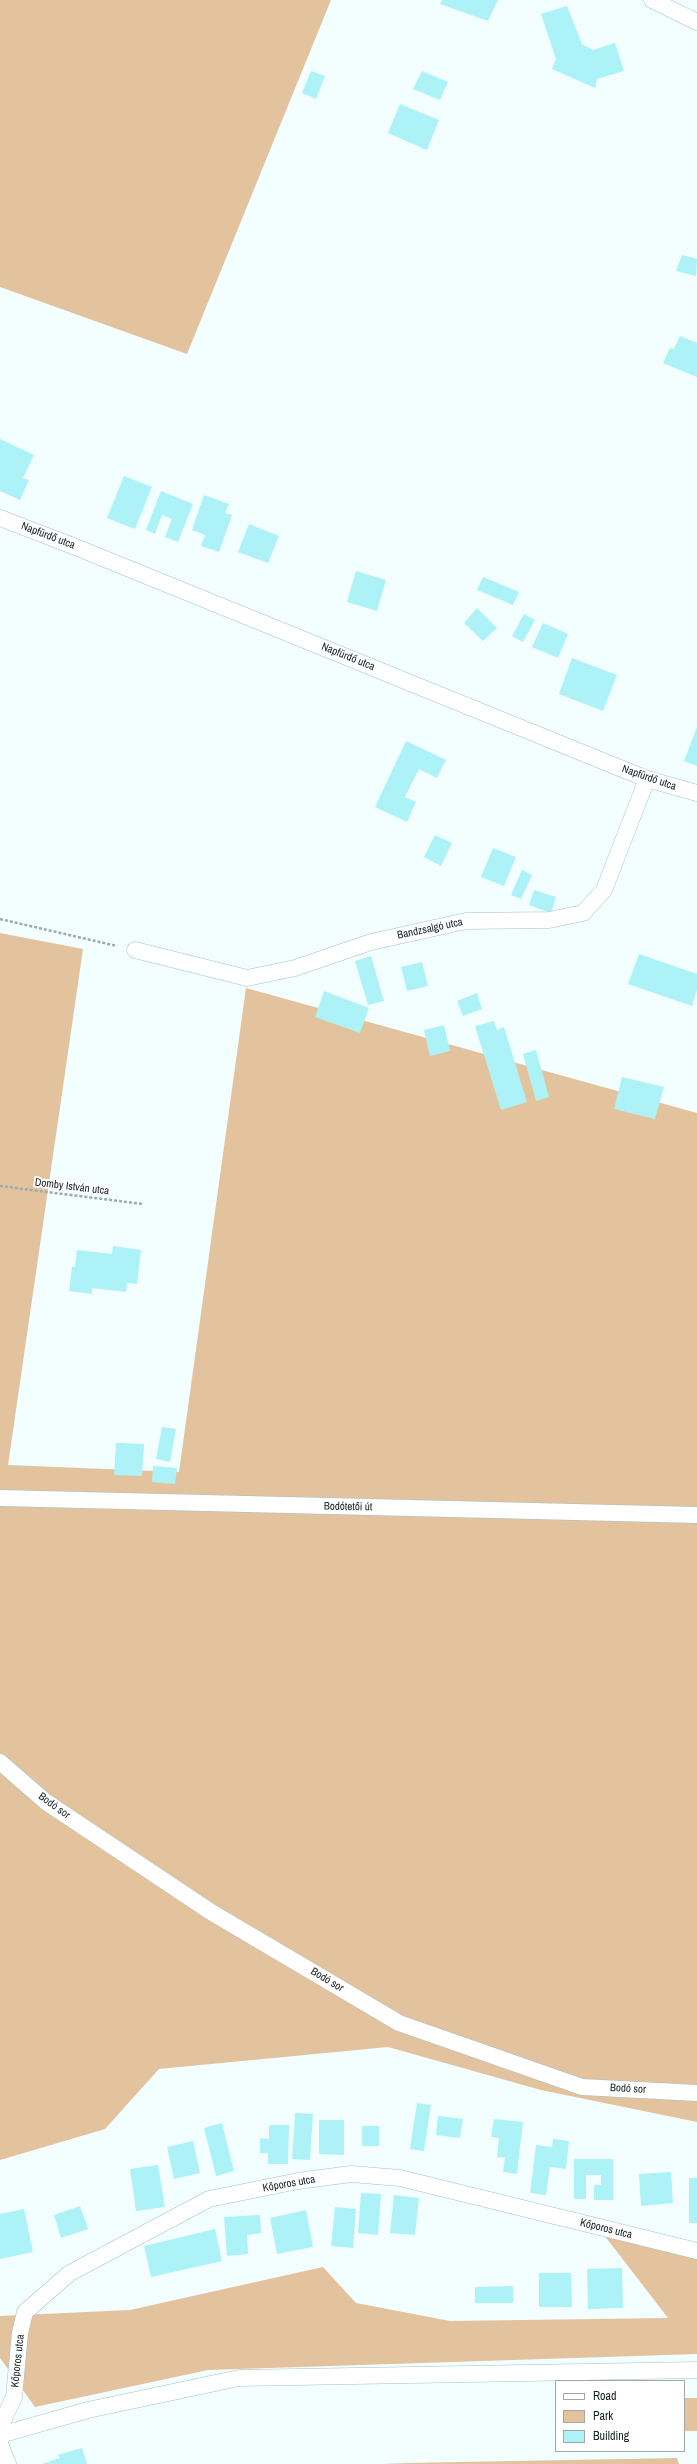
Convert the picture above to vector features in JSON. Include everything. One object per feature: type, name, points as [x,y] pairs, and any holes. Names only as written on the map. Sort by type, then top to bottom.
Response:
[{"type":"street","points":[[652,0],[697,22]]},
{"type":"street","name":"Napfürdő utca","points":[[0,518],[74,546],[647,779],[697,793]]},
{"type":"street","name":"Bandzsalgó utca","points":[[135,950],[247,978],[295,968],[371,942],[466,921],[549,920],[583,913],[604,890],[647,779]]},
{"type":"street","name":"Bodótetői út","points":[[0,1498],[697,1515]]},
{"type":"street","name":"Bodó sor","points":[[0,1762],[46,1802],[204,1907],[399,2024],[582,2087],[697,2093]]},
{"type":"street","name":"Kőporos utca","points":[[0,2427],[14,2396],[20,2333],[25,2312],[70,2273],[209,2199],[298,2181],[351,2174],[400,2178],[697,2251]]},
{"type":"street","points":[[0,2435],[88,2410],[239,2378],[697,2370]]},
{"type":"street","points":[[0,2444],[8,2464]]},
{"type":"path","points":[[0,919],[135,950]]},
{"type":"path","name":"Domby István utca","points":[[0,1186],[142,1204]]},
{"type":"green space","points":[[0,0],[331,0],[187,354],[0,287]]},
{"type":"green space","points":[[0,933],[83,949],[8,1465],[179,1472],[246,988],[697,1113],[697,2122],[541,2090],[388,2047],[159,2069],[105,2129],[0,2160]]},
{"type":"green space","points":[[604,2235],[697,2255],[697,2354],[208,2370],[35,2407],[0,2358],[0,2316],[130,2310],[323,2267],[356,2303],[450,2321],[668,2318]]},
{"type":"green space","points":[[685,2398],[697,2398],[697,2431],[685,2431]]},
{"type":"green space","points":[[677,2458],[679,2464],[384,2464],[408,2463]]},
{"type":"building","points":[[442,0],[498,0],[488,21],[440,4]]},
{"type":"building","points":[[567,6],[582,44],[593,50],[615,43],[624,71],[597,79],[595,88],[552,69],[556,59],[541,14]]},
{"type":"building","points":[[311,71],[325,76],[316,99],[302,93]]},
{"type":"building","points":[[422,71],[448,82],[440,100],[413,89]]},
{"type":"building","points":[[400,104],[439,120],[427,150],[388,133]]},
{"type":"building","points":[[682,255],[697,259],[696,276],[676,271]]},
{"type":"building","points":[[680,336],[697,343],[697,377],[663,363],[670,348],[674,349]]},
{"type":"building","points":[[0,439],[34,455],[23,478],[29,480],[20,500],[0,491]]},
{"type":"building","points":[[124,476],[152,487],[135,529],[107,518]]},
{"type":"building","points":[[161,491],[193,504],[178,542],[165,537],[172,519],[162,515],[155,534],[146,530]]},
{"type":"building","points":[[204,495],[229,504],[225,513],[232,515],[219,552],[201,546],[205,535],[192,530]]},
{"type":"building","points":[[249,524],[279,536],[268,563],[238,552]]},
{"type":"building","points":[[356,571],[386,580],[377,611],[347,602]]},
{"type":"building","points":[[483,577],[519,592],[513,605],[477,590]]},
{"type":"building","points":[[477,608],[497,628],[483,641],[464,623]]},
{"type":"building","points":[[524,614],[535,620],[523,642],[512,636]]},
{"type":"building","points":[[543,623],[568,634],[558,658],[532,647]]},
{"type":"building","points":[[572,658],[617,675],[603,711],[559,694]]},
{"type":"building","points":[[697,727],[697,766],[684,761]]},
{"type":"building","points":[[406,741],[446,760],[437,778],[419,769],[405,797],[416,802],[407,822],[375,807]]},
{"type":"building","points":[[435,835],[452,843],[441,866],[424,857]]},
{"type":"building","points":[[493,848],[516,857],[504,886],[481,877]]},
{"type":"building","points":[[522,870],[532,875],[521,899],[511,895]]},
{"type":"building","points":[[534,890],[556,897],[551,913],[529,905]]},
{"type":"building","points":[[639,954],[697,974],[697,990],[692,1006],[628,984]]},
{"type":"building","points":[[371,956],[384,1001],[368,1005],[355,961]]},
{"type":"building","points":[[422,962],[428,986],[407,991],[401,967]]},
{"type":"building","points":[[324,991],[369,1008],[360,1033],[315,1017]]},
{"type":"building","points":[[477,993],[482,1009],[463,1016],[457,1001]]},
{"type":"building","points":[[494,1021],[497,1030],[504,1027],[527,1102],[501,1110],[475,1026]]},
{"type":"building","points":[[444,1025],[450,1051],[430,1056],[424,1030]]},
{"type":"building","points":[[536,1050],[549,1097],[536,1101],[523,1054]]},
{"type":"building","points":[[622,1077],[664,1087],[655,1119],[614,1109]]},
{"type":"building","points":[[113,1246],[141,1250],[137,1284],[127,1283],[126,1292],[92,1288],[92,1294],[69,1291],[72,1267],[75,1267],[77,1250],[112,1254]]},
{"type":"building","points":[[162,1427],[176,1429],[170,1462],[156,1459]]},
{"type":"building","points":[[116,1443],[144,1444],[142,1476],[114,1475]]},
{"type":"building","points":[[153,1466],[177,1468],[175,1484],[152,1482]]},
{"type":"building","points":[[417,2103],[431,2105],[424,2151],[410,2149]]},
{"type":"building","points":[[295,2113],[313,2114],[310,2160],[292,2159]]},
{"type":"building","points":[[438,2116],[463,2119],[460,2138],[436,2135]]},
{"type":"building","points":[[494,2119],[523,2122],[517,2174],[503,2172],[505,2157],[497,2157],[499,2138],[491,2137]]},
{"type":"building","points":[[319,2120],[344,2120],[344,2155],[319,2154]]},
{"type":"building","points":[[222,2123],[234,2171],[216,2176],[204,2128]]},
{"type":"building","points":[[269,2125],[289,2125],[288,2164],[268,2164],[268,2153],[260,2153],[260,2138],[269,2139]]},
{"type":"building","points":[[362,2126],[379,2126],[379,2146],[362,2146]]},
{"type":"building","points":[[553,2139],[569,2141],[566,2169],[550,2167],[546,2195],[530,2193],[536,2145],[552,2147]]},
{"type":"building","points":[[193,2141],[200,2173],[174,2179],[167,2147]]},
{"type":"building","points":[[574,2159],[613,2159],[613,2200],[594,2200],[594,2185],[601,2185],[601,2175],[586,2175],[586,2199],[574,2199]]},
{"type":"building","points":[[158,2165],[165,2207],[136,2211],[130,2169]]},
{"type":"building","points":[[671,2172],[673,2203],[641,2206],[639,2174]]},
{"type":"building","points":[[689,2178],[697,2178],[697,2223],[689,2223]]},
{"type":"building","points":[[361,2193],[381,2194],[378,2235],[358,2233]]},
{"type":"building","points":[[394,2195],[419,2198],[415,2235],[390,2233]]},
{"type":"building","points":[[80,2206],[88,2229],[61,2238],[54,2215]]},
{"type":"building","points":[[335,2207],[356,2209],[353,2248],[331,2246]]},
{"type":"building","points":[[24,2209],[33,2252],[0,2259],[0,2214]]},
{"type":"building","points":[[306,2210],[313,2247],[277,2254],[270,2218]]},
{"type":"building","points":[[260,2215],[261,2233],[247,2235],[248,2254],[227,2256],[224,2217]]},
{"type":"building","points":[[215,2229],[222,2261],[151,2277],[144,2246]]},
{"type":"building","points":[[622,2268],[623,2308],[588,2309],[587,2269]]},
{"type":"building","points":[[539,2273],[571,2273],[572,2307],[539,2307]]},
{"type":"building","points":[[513,2286],[513,2303],[475,2303],[475,2287]]},
{"type":"building","points":[[82,2448],[87,2464],[42,2464],[60,2458],[58,2455]]}]
